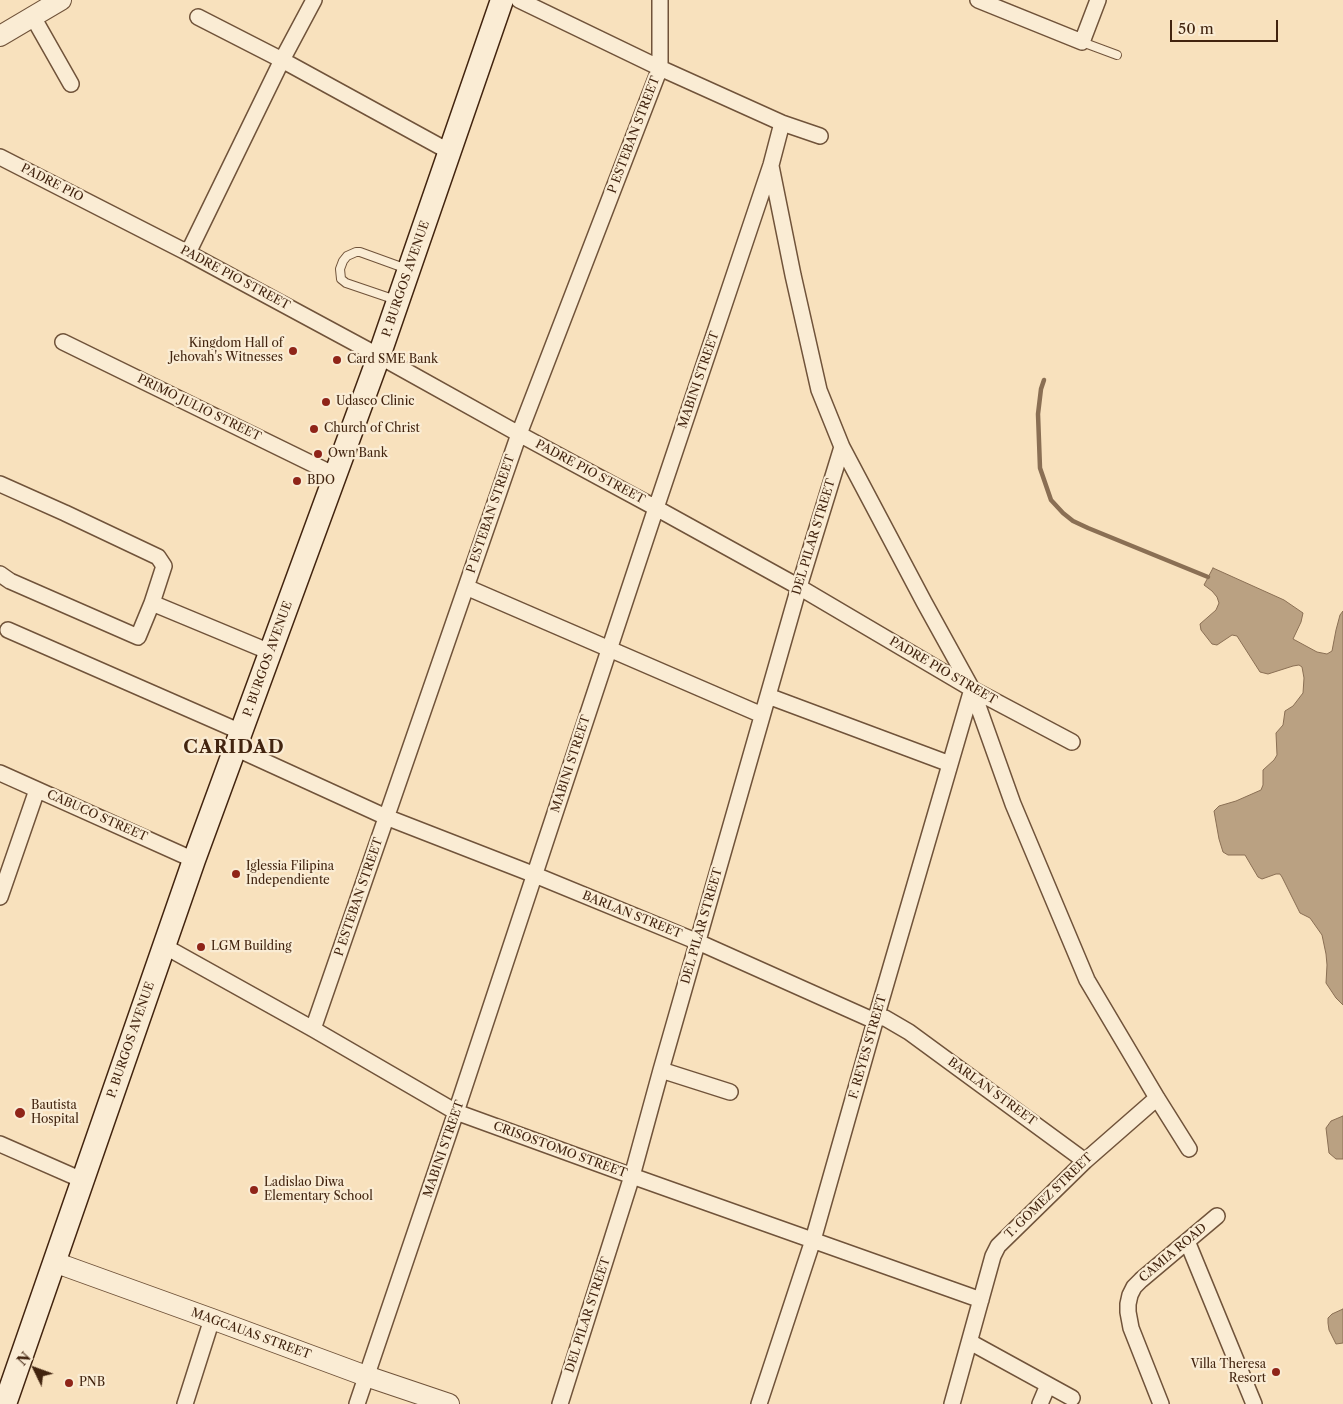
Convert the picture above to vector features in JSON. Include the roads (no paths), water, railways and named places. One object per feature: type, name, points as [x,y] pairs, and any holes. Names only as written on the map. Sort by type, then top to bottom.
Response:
[{"type":"main road","name":"P. BURGOS AVENUE","points":[[5,1404],[194,860],[379,356],[502,0]]},
{"type":"street","points":[[0,36],[61,0]]},
{"type":"street","points":[[188,253],[282,60],[314,0]]},
{"type":"street","points":[[519,0],[782,124],[820,136]]},
{"type":"street","name":"P ESTEBAN STREET","points":[[313,1029],[519,434],[660,68],[660,0]]},
{"type":"street","points":[[978,0],[1082,42],[1098,0]]},
{"type":"street","points":[[34,16],[70,84]]},
{"type":"street","points":[[198,17],[282,60],[450,152]]},
{"type":"street","name":"MABINI STREET","points":[[357,1404],[771,165],[782,124]]},
{"type":"street","name":"PADRE PIO","points":[[0,157],[105,210]]},
{"type":"street","points":[[771,165],[819,390],[842,447],[972,689],[1013,804],[1087,980],[1189,1149]]},
{"type":"street","name":"PADRE PIO STREET","points":[[105,210],[379,356],[656,508],[799,587],[972,689],[1072,742]]},
{"type":"street","name":"PRIMO JULIO STREET","points":[[63,342],[336,475]]},
{"type":"street","name":"DEL PILAR STREET","points":[[560,1404],[632,1176],[762,715],[842,447]]},
{"type":"street","points":[[0,484],[65,512],[158,557],[164,566],[138,637],[10,581],[0,574]]},
{"type":"street","points":[[466,587],[762,715]]},
{"type":"street","points":[[152,603],[270,652]]},
{"type":"street","name":"BARLAN STREET","points":[[8,630],[238,740],[386,817],[535,875],[698,942],[868,1018],[885,1018],[909,1032],[1085,1161]]},
{"type":"street","name":"F. REYES STREET","points":[[759,1404],[813,1240],[972,689]]},
{"type":"street","points":[[768,696],[950,764]]},
{"type":"street","name":"CABUCO STREET","points":[[0,773],[194,860]]},
{"type":"street","points":[[0,897],[37,790]]},
{"type":"street","name":"CRISOSTOMO STREET","points":[[164,946],[456,1112],[982,1300]]},
{"type":"street","points":[[661,1070],[730,1092]]},
{"type":"street","name":"T. GOMEZ STREET","points":[[952,1404],[993,1256],[998,1246],[1085,1161],[1157,1098]]},
{"type":"street","points":[[0,1144],[82,1180]]},
{"type":"street","name":"CAMIA ROAD","points":[[1162,1404],[1131,1328],[1128,1304],[1130,1295],[1134,1287],[1141,1280],[1216,1216]]},
{"type":"street","points":[[1187,1241],[1254,1404]]},
{"type":"street","name":"MAGCAUAS STREET","points":[[54,1262],[366,1376],[449,1404]]},
{"type":"street","points":[[185,1404],[212,1319]]},
{"type":"street","points":[[970,1342],[1072,1398]]},
{"type":"street","points":[[1040,1404],[1048,1385]]},
{"type":"street","points":[[0,1402],[5,1404]]},
{"type":"lane","points":[[1082,42],[1117,55]]},
{"type":"lane","points":[[398,301],[346,283],[340,276],[340,269],[343,261],[348,256],[360,252],[409,270]]},
{"type":"waterway","points":[[1044,380],[1038,414],[1040,468],[1051,500],[1073,521],[1208,577]]},
{"type":"place","name":"Kingdom Hall of Jehovah's Witnesses","points":[[293,351]]},
{"type":"place","name":"Card SME Bank","points":[[337,360]]},
{"type":"place","name":"Udasco Clinic","points":[[326,402]]},
{"type":"place","name":"Church of Christ","points":[[314,429]]},
{"type":"place","name":"Own Bank","points":[[318,454]]},
{"type":"place","name":"BDO","points":[[297,481]]},
{"type":"place","name":"Iglessia Filipina Independiente","points":[[236,874]]},
{"type":"place","name":"LGM Building","points":[[201,947]]},
{"type":"place","name":"Bautista Hospital","points":[[20,1113]]},
{"type":"place","name":"Ladislao Diwa Elementary School","points":[[254,1190]]},
{"type":"place","name":"Villa Theresa Resort","points":[[1276,1372]]},
{"type":"place","name":"PNB","points":[[69,1383]]},
{"type":"district","name":"CARIDAD","points":[[234,748]]}]
